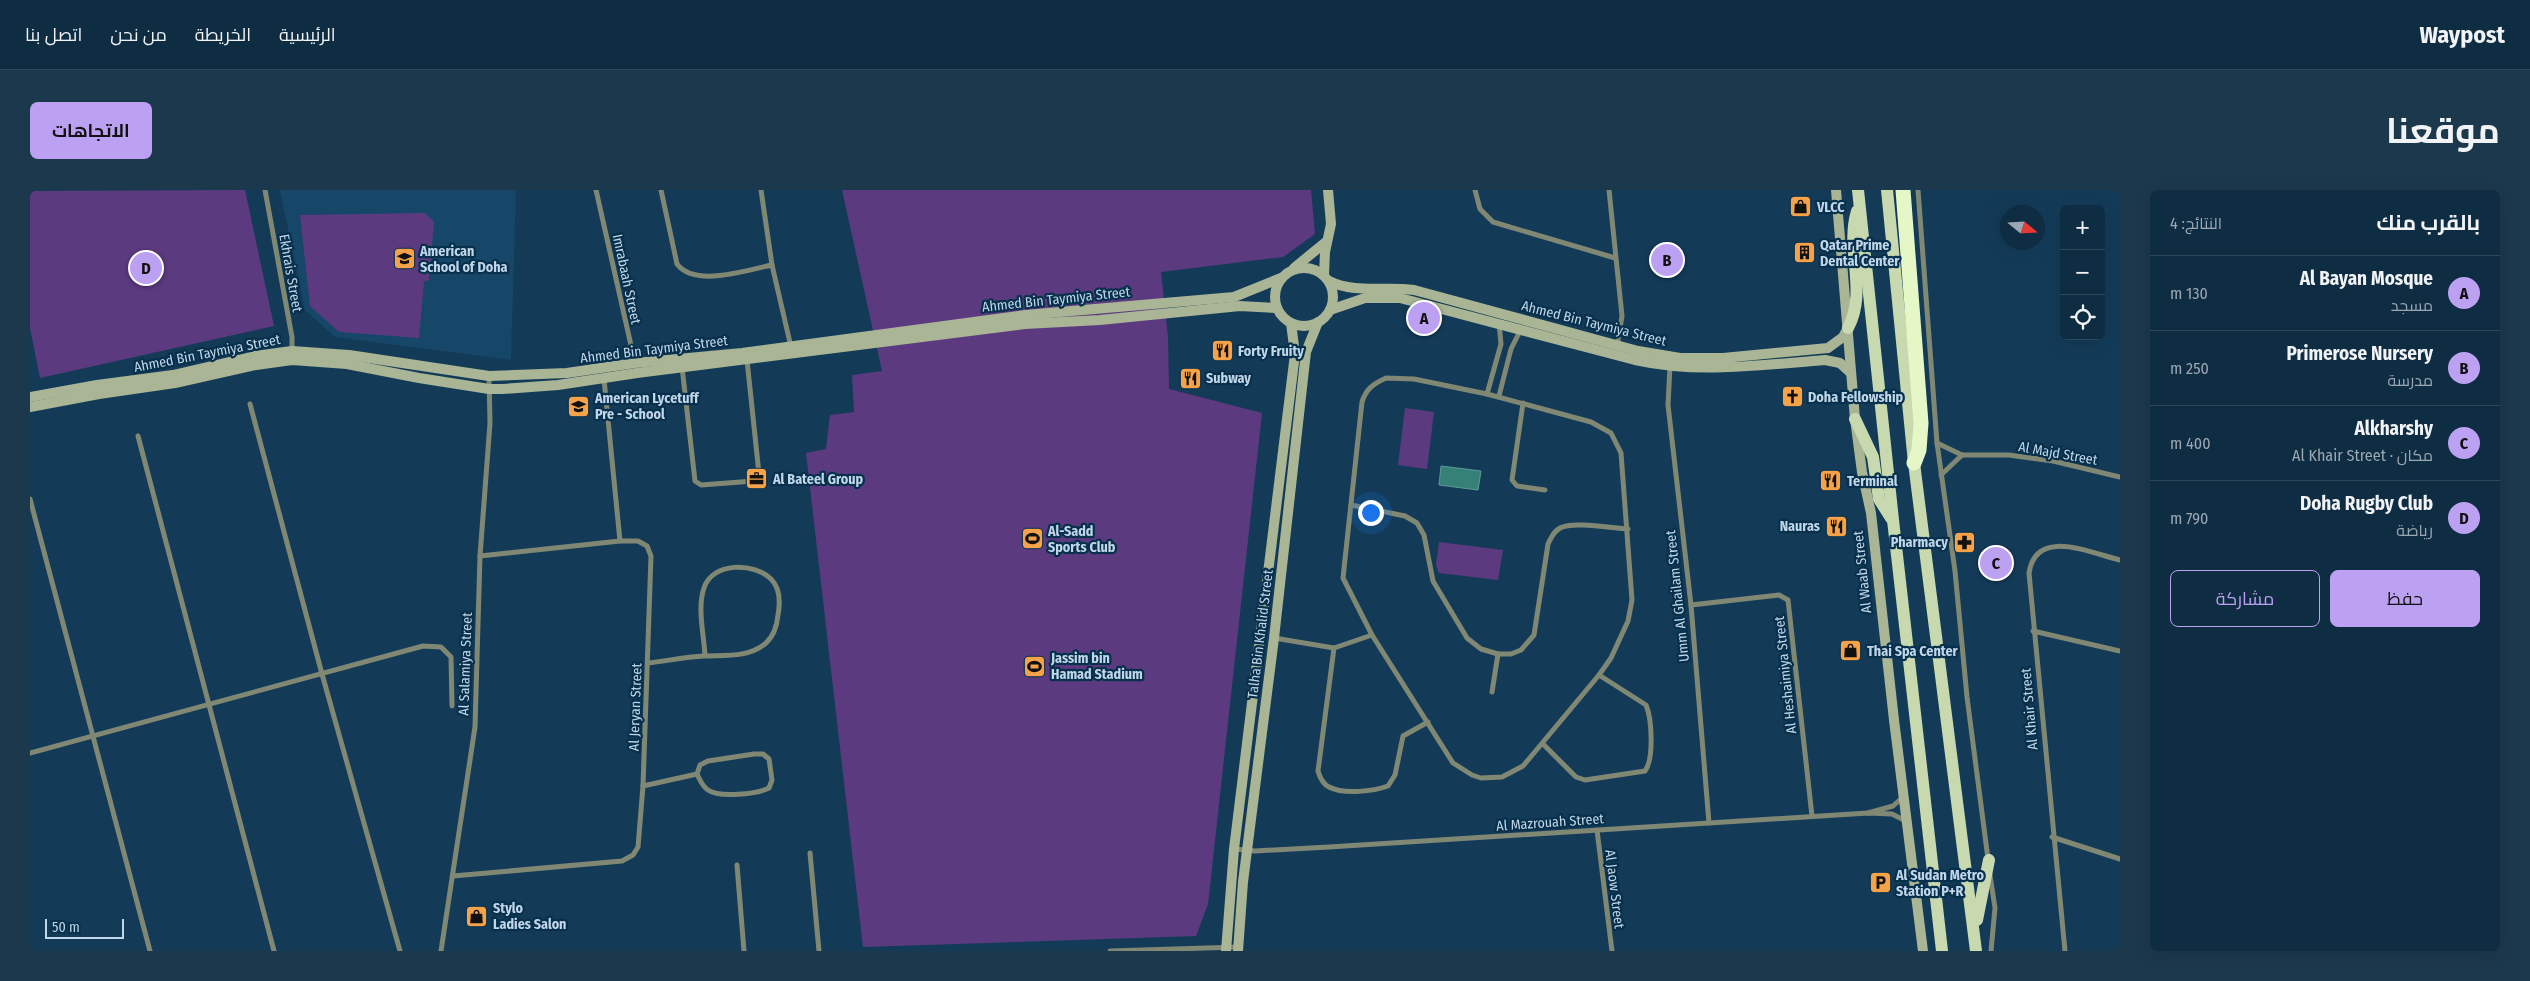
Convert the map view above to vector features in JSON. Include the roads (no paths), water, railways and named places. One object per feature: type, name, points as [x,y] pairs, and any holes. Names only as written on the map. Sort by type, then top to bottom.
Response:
[{"type":"highway","points":[[1903,190],[1921,423],[1919,450],[1914,463]]},
{"type":"main road","points":[[1858,190],[1942,951]]},
{"type":"main road","points":[[1887,190],[1914,463],[1976,945]]},
{"type":"main road","points":[[1848,328],[1856,307],[1852,240],[1860,204]]},
{"type":"main road","points":[[1855,419],[1873,458],[1879,499],[1893,520]]},
{"type":"main road","points":[[1976,945],[1980,899],[1988,860]]},
{"type":"street","name":"Ekhrais Street","points":[[265,190],[292,337],[292,355]]},
{"type":"street","name":"Imrabaah Street","points":[[596,190],[636,368]]},
{"type":"street","points":[[661,190],[678,264],[683,272],[692,275],[715,276],[772,265]]},
{"type":"street","points":[[761,190],[772,265],[792,351]]},
{"type":"street","points":[[1328,190],[1331,224],[1328,240],[1326,278],[1333,295],[1330,310],[1318,322],[1309,326],[1291,323],[1277,308],[1275,293],[1281,278],[1328,240]]},
{"type":"street","points":[[1475,190],[1480,209],[1493,222],[1616,258]]},
{"type":"street","points":[[1608,190],[1622,316],[1615,350]]},
{"type":"street","name":"Al Waab Street","points":[[1836,190],[1855,419],[1862,472],[1871,513],[1903,797],[1924,951]]},
{"type":"street","points":[[1918,190],[1937,442],[1955,571],[1967,697],[1995,908],[1991,951]]},
{"type":"street","points":[[1290,271],[1304,267],[1311,268],[1326,278]]},
{"type":"street","name":"Ahmed Bin Taymiya Street","points":[[681,363],[746,360],[792,351],[1025,315],[1234,297],[1281,278]]},
{"type":"street","name":"Ahmed Bin Taymiya Street","points":[[1326,278],[1346,288],[1386,287],[1414,290],[1615,350]]},
{"type":"street","name":"Ahmed Bin Taymiya Street","points":[[1330,310],[1365,298],[1400,298],[1521,329],[1670,362],[1724,368],[1825,360],[1840,363],[1851,373]]},
{"type":"street","name":"Ahmed Bin Taymiya Street","points":[[30,397],[97,385],[173,375],[255,356],[349,355],[489,376],[567,373],[636,368],[1025,324],[1100,320],[1240,306],[1277,308]]},
{"type":"street","name":"Talha Bin Khalid Street","points":[[1238,949],[1247,851],[1274,638],[1306,352],[1318,322]]},
{"type":"street","name":"Talha Bin Khalid Street","points":[[1227,949],[1234,850],[1295,354],[1291,323]]},
{"type":"street","points":[[1487,394],[1498,355],[1501,337],[1499,323]]},
{"type":"street","name":"Ahmed Bin Taymiya Street","points":[[1670,362],[1828,348],[1843,337],[1848,328]]},
{"type":"street","points":[[1499,396],[1508,358],[1521,329]]},
{"type":"street","name":"Ahmed Bin Taymiya Street","points":[[30,407],[99,394],[175,383],[292,355],[490,389],[558,385],[604,379],[636,368]]},
{"type":"street","points":[[1498,355],[1508,358]]},
{"type":"street","points":[[681,363],[695,481],[701,485],[754,481],[759,474],[746,360]]},
{"type":"street","name":"Umm Al Ghailam Street","points":[[1670,362],[1668,405],[1691,605],[1709,823]]},
{"type":"street","name":"Al Salamiya Street","points":[[441,951],[475,727],[480,556],[490,423],[489,376]]},
{"type":"street","points":[[1386,378],[1414,379],[1487,394],[1591,422],[1612,433],[1621,453],[1632,600],[1628,621],[1614,652],[1600,675],[1543,744],[1523,766],[1512,774],[1502,777],[1481,778],[1454,764],[1372,635],[1343,578],[1362,402],[1366,391],[1375,383],[1386,378]]},
{"type":"street","points":[[604,379],[620,541]]},
{"type":"street","points":[[1523,403],[1512,480],[1517,486],[1545,490]]},
{"type":"street","points":[[250,404],[322,674],[400,951]]},
{"type":"street","points":[[138,436],[274,951]]},
{"type":"street","name":"Al Majd Street","points":[[1937,442],[1962,455],[2009,456],[2053,461],[2120,477]]},
{"type":"street","points":[[1941,475],[1962,455]]},
{"type":"street","points":[[30,499],[150,951]]},
{"type":"street","points":[[1351,505],[1404,516],[1417,523],[1424,535],[1432,581],[1467,638],[1481,649],[1498,654],[1511,654],[1521,650],[1534,635],[1548,544],[1552,534],[1560,528],[1569,525],[1628,529]]},
{"type":"street","name":"Al Jeryan Street","points":[[453,876],[622,861],[633,855],[638,847],[643,786],[648,663],[651,556],[647,546],[620,541],[480,556]]},
{"type":"street","name":"Al Khair Street","points":[[2065,951],[2052,837],[2028,573],[2030,562],[2036,553],[2053,545],[2120,560]]},
{"type":"street","points":[[648,663],[705,656],[743,654],[766,643],[774,632],[780,600],[772,580],[755,570],[736,567],[718,571],[708,577],[703,590],[702,606],[705,656]]},
{"type":"street","name":"Al Heshaimiya Street","points":[[1691,605],[1779,596],[1788,600],[1812,816]]},
{"type":"street","points":[[2033,631],[2120,651]]},
{"type":"street","points":[[1274,638],[1334,648],[1372,635]]},
{"type":"street","points":[[30,753],[423,646],[441,648],[452,657],[452,706]]},
{"type":"street","points":[[1334,648],[1318,772],[1321,780],[1328,787],[1339,791],[1388,786],[1396,775],[1403,736],[1428,722]]},
{"type":"street","points":[[1492,692],[1498,654]]},
{"type":"street","points":[[1543,744],[1576,777],[1585,780],[1645,770],[1650,764],[1652,755],[1646,705],[1600,675]]},
{"type":"street","points":[[763,754],[769,759],[772,780],[769,788],[762,791],[718,795],[701,784],[697,774],[700,765],[708,761],[763,754]]},
{"type":"street","points":[[643,786],[697,774]]},
{"type":"street","points":[[1868,813],[1893,806],[1903,797]]},
{"type":"street","points":[[1868,813],[1892,814],[1907,821]]},
{"type":"street","name":"Al Mazrouah Street","points":[[1234,850],[1247,851],[1868,813]]},
{"type":"street","name":"Al Jaow Street","points":[[1597,830],[1612,951]]},
{"type":"street","points":[[2052,837],[2120,859]]},
{"type":"street","points":[[810,853],[820,951]]},
{"type":"street","points":[[737,865],[744,951]]},
{"type":"street","points":[[1110,951],[1238,949]]},
{"type":"place","name":"VLCC","points":[[1801,207]]},
{"type":"place","name":"Qatar Prime Dental Center","points":[[1804,253]]},
{"type":"place","name":"American School of Doha","points":[[404,259]]},
{"type":"place","name":"Primerose Nursery","points":[[1667,260]]},
{"type":"place","name":"Doha Rugby Club","points":[[146,268]]},
{"type":"place","name":"Al Bayan Mosque","points":[[1424,318]]},
{"type":"place","name":"Forty Fruity","points":[[1222,351]]},
{"type":"place","name":"Subway","points":[[1190,378]]},
{"type":"place","name":"Doha Fellowship","points":[[1792,397]]},
{"type":"place","name":"American Lycetuff Pre - School","points":[[579,406]]},
{"type":"place","name":"Al Bateel Group","points":[[757,479]]},
{"type":"place","name":"Terminal","points":[[1831,481]]},
{"type":"place","name":"Nauras","points":[[1836,526]]},
{"type":"place","name":"Al-Sadd Sports Club","points":[[1032,539]]},
{"type":"place","name":"Pharmacy","points":[[1964,542]]},
{"type":"place","name":"Alkharshy","points":[[1996,563]]},
{"type":"place","name":"Thai Spa Center","points":[[1851,651]]},
{"type":"place","name":"Jassim bin Hamad Stadium","points":[[1035,666]]},
{"type":"place","name":"Al Sudan Metro Station P+R","points":[[1880,883]]},
{"type":"place","name":"Stylo Ladies Salon","points":[[477,916]]}]
